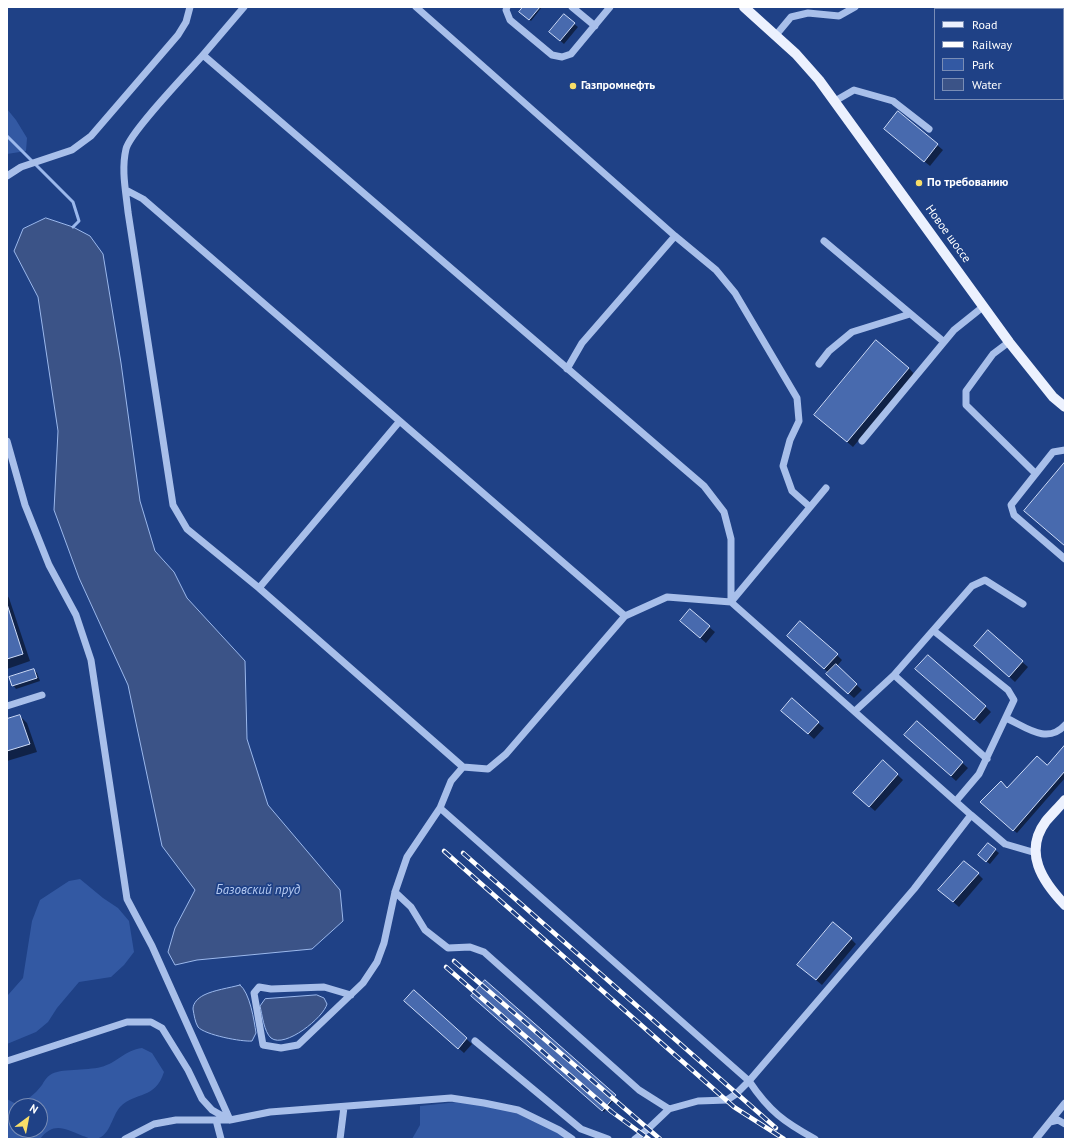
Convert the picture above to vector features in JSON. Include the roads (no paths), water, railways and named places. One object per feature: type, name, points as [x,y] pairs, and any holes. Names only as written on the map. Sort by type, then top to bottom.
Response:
[{"type":"main road","name":"Новое шоссе","points":[[744,7],[796,54],[835,100],[1009,342],[1053,397],[1065,408]]},
{"type":"main road","points":[[1065,800],[1046,822],[1038,838],[1036,853],[1038,868],[1044,880],[1065,905]]},
{"type":"street","points":[[7,176],[21,167],[72,150],[91,136],[178,35],[186,22],[190,7]]},
{"type":"street","points":[[244,7],[138,128],[126,147],[123,166],[174,504],[187,528],[259,588],[463,767],[488,769],[506,754],[625,616],[667,597],[731,602],[1005,844],[1036,853]]},
{"type":"street","points":[[416,7],[675,236],[716,270],[735,293],[797,398],[799,421],[790,440],[783,466],[792,491],[810,507]]},
{"type":"street","points":[[506,7],[510,20],[552,55],[562,57],[571,54],[610,7]]},
{"type":"street","points":[[572,7],[595,26]]},
{"type":"street","points":[[776,35],[790,17],[808,13],[838,16],[855,7]]},
{"type":"street","points":[[203,55],[704,486],[724,512],[730,538],[731,602]]},
{"type":"street","points":[[835,100],[854,90],[893,101],[929,129]]},
{"type":"street","points":[[126,190],[143,199],[625,616]]},
{"type":"street","points":[[567,369],[582,343],[675,236]]},
{"type":"street","points":[[824,241],[944,342]]},
{"type":"street","points":[[862,441],[944,342],[968,317],[984,306]]},
{"type":"street","points":[[819,364],[829,351],[852,332],[910,314]]},
{"type":"street","points":[[1009,342],[993,354],[966,391],[966,405],[1035,473]]},
{"type":"street","points":[[259,588],[399,422]]},
{"type":"street","points":[[7,441],[25,505],[49,565],[76,615],[91,660],[127,899],[152,946],[230,1120]]},
{"type":"street","points":[[1065,450],[1053,452],[1010,505],[1014,515],[1065,559]]},
{"type":"street","points":[[731,602],[826,488]]},
{"type":"street","points":[[855,711],[894,675],[972,586],[985,580],[1023,604]]},
{"type":"street","points":[[934,631],[1008,690],[1014,700],[979,774],[956,801]]},
{"type":"street","points":[[894,675],[987,759]]},
{"type":"street","points":[[7,706],[42,695]]},
{"type":"street","points":[[1006,718],[1042,735],[1058,733],[1065,725]]},
{"type":"street","points":[[351,995],[324,987],[270,989],[259,987],[254,993],[263,1045],[281,1048],[298,1045],[351,995],[363,983],[377,962],[384,943],[395,892],[407,857],[440,808],[451,781],[463,767]]},
{"type":"street","points":[[440,808],[749,1081],[771,1110],[787,1124],[815,1139]]},
{"type":"street","points":[[635,1139],[669,1109],[698,1101],[727,1100],[736,1094],[749,1081],[914,889],[971,815]]},
{"type":"street","points":[[395,892],[410,907],[425,930],[448,948],[470,947],[484,952],[639,1090],[669,1109]]},
{"type":"street","points":[[7,1062],[127,1022],[152,1022],[162,1028],[188,1070],[202,1098],[212,1110],[230,1120]]},
{"type":"street","points":[[475,1041],[581,1128],[608,1139]]},
{"type":"street","points":[[125,1139],[154,1124],[176,1120],[230,1120],[270,1112],[451,1098],[518,1110],[559,1130],[572,1139]]},
{"type":"street","points":[[1036,1139],[1065,1103]]},
{"type":"street","points":[[340,1139],[344,1107]]},
{"type":"street","points":[[216,1120],[221,1139]]},
{"type":"street","points":[[1050,1122],[1058,1120],[1065,1124]]},
{"type":"water","name":"Базовский пруд","points":[[46,218],[73,227],[90,236],[103,254],[121,363],[140,501],[155,551],[174,572],[187,598],[245,661],[247,739],[268,805],[340,890],[343,921],[312,949],[197,960],[175,965],[168,952],[175,928],[195,890],[162,846],[128,685],[79,578],[54,510],[58,431],[38,297],[14,251],[23,229]]},
{"type":"water","points":[[240,985],[249,1000],[253,1014],[256,1033],[252,1041],[208,1033],[198,1027],[195,1021],[193,1009],[198,999],[212,992]]},
{"type":"water","points":[[317,995],[324,998],[327,1004],[324,1010],[312,1023],[294,1036],[277,1040],[271,1038],[265,1027],[260,1006],[265,999]]},
{"type":"waterway","points":[[7,136],[73,202],[79,221],[73,227]]},
{"type":"railway","points":[[444,851],[734,1107],[784,1139]]},
{"type":"railway","points":[[463,853],[776,1128]]},
{"type":"railway","points":[[454,961],[660,1139]]},
{"type":"railway","points":[[446,967],[612,1112],[649,1139]]},
{"type":"place","name":"Газпромнефть","points":[[573,86]]},
{"type":"place","name":"По требованию","points":[[919,183]]}]
